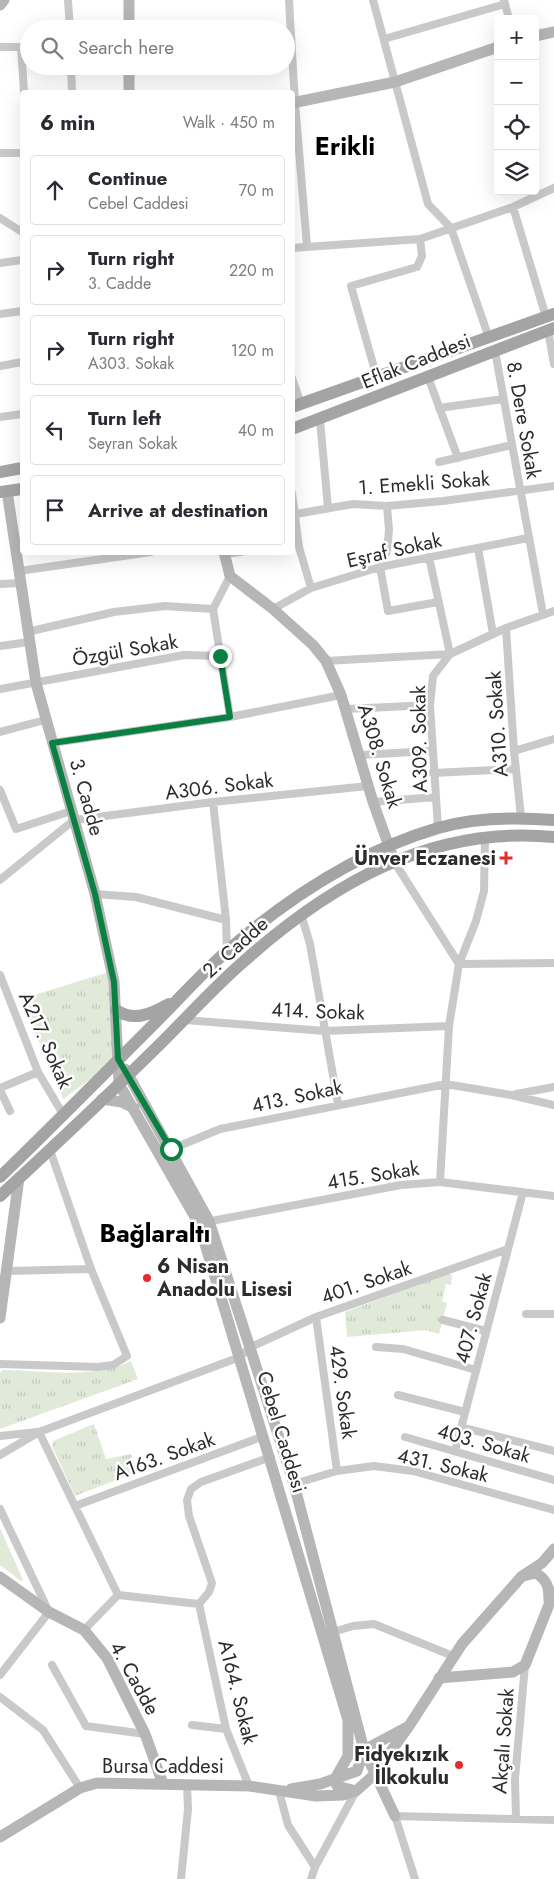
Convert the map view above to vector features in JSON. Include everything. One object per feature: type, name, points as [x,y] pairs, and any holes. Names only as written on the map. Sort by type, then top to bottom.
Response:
[{"type":"main road","points":[[0,5],[4,0]]},
{"type":"main road","points":[[129,0],[129,20]]},
{"type":"main road","points":[[539,35],[554,32]]},
{"type":"main road","points":[[295,103],[395,82],[494,48]]},
{"type":"main road","points":[[129,75],[129,90]]},
{"type":"main road","name":"Eflak Caddesi","points":[[297,406],[550,315]]},
{"type":"main road","name":"Eflak Caddesi","points":[[295,428],[320,420],[551,329]]},
{"type":"main road","points":[[0,472],[20,468]]},
{"type":"main road","points":[[3,492],[20,489]]},
{"type":"main road","name":"3. Cadde","points":[[3,492],[19,571],[36,683],[95,894],[114,982],[120,1084]]},
{"type":"main road","points":[[225,555],[230,576]]},
{"type":"main road","name":"A308. Sokak","points":[[230,576],[273,609],[313,645],[326,661],[346,709],[373,802],[395,863]]},
{"type":"main road","name":"2. Cadde","points":[[0,1177],[64,1116],[118,1059],[227,951],[286,904],[336,872],[438,828],[478,821],[521,817],[554,820]]},
{"type":"main road","name":"2. Cadde","points":[[0,1196],[120,1084],[241,963],[301,914],[344,885],[419,852],[454,842],[484,837],[528,834],[554,836]]},
{"type":"main road","points":[[116,1010],[124,1015],[148,1015],[180,998]]},
{"type":"main road","name":"Cebel Caddesi","points":[[118,1059],[171,1149],[204,1223],[250,1348],[294,1484],[364,1750],[374,1775],[395,1816]]},
{"type":"main road","name":"Cebel Caddesi","points":[[120,1084],[160,1155],[204,1223],[240,1356],[348,1720],[348,1756],[335,1779]]},
{"type":"main road","points":[[102,1099],[122,1102],[134,1109]]},
{"type":"main road","points":[[0,1318],[19,1178]]},
{"type":"main road","points":[[269,1453],[281,1444]]},
{"type":"main road","points":[[335,1779],[337,1786],[356,1791],[374,1775],[409,1726],[453,1656],[522,1576],[542,1563],[554,1549]]},
{"type":"main road","points":[[439,1678],[513,1672],[525,1665],[551,1596],[545,1579],[536,1574],[522,1576]]},
{"type":"main road","name":"4. Cadde","points":[[0,1577],[48,1612],[84,1630],[107,1658],[145,1734],[163,1784]]},
{"type":"main road","points":[[279,1791],[335,1779],[357,1771],[364,1750],[409,1726]]},
{"type":"main road","name":"Bursa Caddesi","points":[[0,1837],[80,1788],[97,1783],[249,1786],[316,1796],[343,1795],[356,1791]]},
{"type":"street","points":[[68,0],[69,20]]},
{"type":"street","points":[[289,0],[290,20]]},
{"type":"street","points":[[373,0],[428,204],[450,228],[489,338]]},
{"type":"street","points":[[384,39],[504,2],[508,15]]},
{"type":"street","points":[[0,47],[20,47]]},
{"type":"street","points":[[24,75],[24,90]]},
{"type":"street","points":[[71,75],[72,90]]},
{"type":"street","points":[[293,75],[293,90]]},
{"type":"street","points":[[295,114],[307,246]]},
{"type":"street","points":[[0,153],[20,153]]},
{"type":"street","points":[[295,248],[420,239],[513,207],[554,188]]},
{"type":"street","points":[[513,207],[550,315]]},
{"type":"street","points":[[0,218],[20,231]]},
{"type":"street","points":[[377,378],[351,286],[417,267],[422,256],[420,239]]},
{"type":"street","points":[[0,263],[20,260]]},
{"type":"street","points":[[0,314],[20,311]]},
{"type":"street","points":[[551,329],[554,364]]},
{"type":"street","name":"8. Dere Sokak","points":[[495,351],[543,614]]},
{"type":"street","points":[[0,366],[20,362]]},
{"type":"street","points":[[428,377],[458,458]]},
{"type":"street","points":[[440,408],[503,399]]},
{"type":"street","points":[[0,417],[20,414]]},
{"type":"street","points":[[320,420],[328,508]]},
{"type":"street","points":[[439,462],[512,445]]},
{"type":"street","points":[[0,467],[0,472]]},
{"type":"street","name":"1. Emekli Sokak","points":[[296,514],[353,504],[387,506],[554,486]]},
{"type":"street","points":[[387,506],[389,530],[387,551],[380,567],[388,611],[438,602]]},
{"type":"street","points":[[295,509],[296,547],[311,588]]},
{"type":"street","name":"Eşraf Sokak","points":[[273,609],[311,588],[380,567],[528,538]]},
{"type":"street","points":[[478,548],[493,634]]},
{"type":"street","points":[[19,571],[130,555]]},
{"type":"street","points":[[428,557],[450,654]]},
{"type":"street","points":[[230,576],[213,609],[230,717]]},
{"type":"street","points":[[0,584],[21,583]]},
{"type":"street","points":[[0,646],[114,612],[165,606],[213,609]]},
{"type":"street","points":[[326,661],[450,654],[506,628],[554,611]]},
{"type":"street","name":"A310. Sokak","points":[[506,628],[514,751],[521,817]]},
{"type":"street","name":"A309. Sokak","points":[[438,828],[431,751],[430,706],[433,676],[450,654]]},
{"type":"street","name":"Özgül Sokak","points":[[0,689],[184,655],[220,656]]},
{"type":"street","points":[[52,743],[230,717],[341,695]]},
{"type":"street","points":[[346,709],[430,706]]},
{"type":"street","points":[[0,732],[45,720]]},
{"type":"street","points":[[514,751],[554,739]]},
{"type":"street","points":[[360,755],[431,751]]},
{"type":"street","points":[[433,773],[516,769]]},
{"type":"street","name":"A306. Sokak","points":[[0,790],[16,829],[72,815],[368,786]]},
{"type":"street","points":[[373,802],[436,797]]},
{"type":"street","points":[[213,802],[226,920],[227,951]]},
{"type":"street","points":[[0,880],[72,815]]},
{"type":"street","points":[[440,1182],[449,1026],[459,964],[476,922],[484,891],[484,837]]},
{"type":"street","points":[[395,863],[459,964]]},
{"type":"street","points":[[95,894],[136,897],[226,920]]},
{"type":"street","points":[[301,914],[310,944],[338,1104]]},
{"type":"street","points":[[459,964],[554,963]]},
{"type":"street","name":"A217. Sokak","points":[[0,975],[38,1072],[64,1116]]},
{"type":"street","name":"414. Sokak","points":[[185,1020],[325,1031],[449,1026]]},
{"type":"street","points":[[10,1111],[0,1089],[38,1072]]},
{"type":"street","points":[[446,1084],[511,1095],[554,1105]]},
{"type":"street","name":"413. Sokak","points":[[160,1155],[220,1129],[446,1084]]},
{"type":"street","points":[[511,1095],[554,1088]]},
{"type":"street","points":[[0,1364],[98,1367],[113,1365],[127,1356],[91,1269],[50,1150]]},
{"type":"street","name":"415. Sokak","points":[[204,1223],[401,1185],[440,1182],[554,1196]]},
{"type":"street","name":"407. Sokak","points":[[455,1452],[523,1192]]},
{"type":"street","name":"401. Sokak","points":[[39,1432],[240,1356],[250,1348],[316,1317],[508,1249]]},
{"type":"street","points":[[7,1270],[91,1269]]},
{"type":"street","points":[[526,1314],[554,1314]]},
{"type":"street","name":"429. Sokak","points":[[316,1317],[337,1472]]},
{"type":"street","points":[[443,1320],[486,1331]]},
{"type":"street","points":[[376,1347],[402,1349],[476,1370]]},
{"type":"street","points":[[398,1395],[465,1412]]},
{"type":"street","points":[[461,1427],[554,1452]]},
{"type":"street","points":[[0,1436],[39,1432]]},
{"type":"street","points":[[0,1455],[39,1432]]},
{"type":"street","points":[[39,1432],[118,1595]]},
{"type":"street","name":"A163. Sokak","points":[[75,1506],[264,1436]]},
{"type":"street","name":"403. Sokak","points":[[405,1437],[554,1480]]},
{"type":"street","points":[[118,1595],[199,1604],[209,1592],[212,1584],[189,1516],[187,1500],[190,1489],[201,1482],[269,1453]]},
{"type":"street","name":"431. Sokak","points":[[294,1484],[337,1472],[374,1466],[414,1471],[554,1510]]},
{"type":"street","points":[[0,1508],[48,1612],[0,1675]]},
{"type":"street","points":[[84,1630],[118,1595]]},
{"type":"street","name":"A164. Sokak","points":[[199,1604],[226,1729],[249,1786]]},
{"type":"street","points":[[333,1632],[353,1626],[374,1624],[453,1656]]},
{"type":"street","points":[[52,1664],[86,1726],[145,1734]]},
{"type":"street","name":"Akçalı Sokak","points":[[516,1819],[515,1779],[525,1665]]},
{"type":"street","points":[[0,1697],[43,1730],[80,1788]]},
{"type":"street","points":[[192,1725],[226,1729]]},
{"type":"street","points":[[181,1879],[188,1809],[187,1784]]},
{"type":"street","points":[[279,1791],[288,1826],[315,1867]]},
{"type":"street","points":[[311,1879],[315,1867],[356,1791]]},
{"type":"street","points":[[415,1879],[395,1816],[554,1820]]},
{"type":"green space","points":[[112,971],[118,1059],[63,1099],[21,999]]},
{"type":"green space","points":[[449,1273],[452,1275],[451,1285],[446,1284],[442,1301],[447,1303],[439,1334],[426,1330],[347,1337],[345,1312]]},
{"type":"green space","points":[[131,1361],[138,1379],[0,1429],[0,1373],[3,1370],[85,1372],[117,1367]]},
{"type":"green space","points":[[94,1424],[106,1459],[131,1454],[137,1472],[75,1496],[52,1446],[53,1441]]},
{"type":"green space","points":[[0,1528],[23,1580],[21,1581],[0,1565]]},
{"type":"place","name":"Ünver Eczanesi","points":[[506,858]]},
{"type":"place","name":"6 Nisan Anadolu Lisesi","points":[[147,1278]]},
{"type":"place","name":"Fidyekızık İlkokulu","points":[[459,1765]]},
{"type":"district","name":"Erikli","points":[[345,146]]},
{"type":"district","name":"Bağlaraltı","points":[[155,1233]]},
{"type":"route","points":[[171,1149],[118,1059],[114,982],[95,894],[52,743],[230,717],[220,656]]}]
